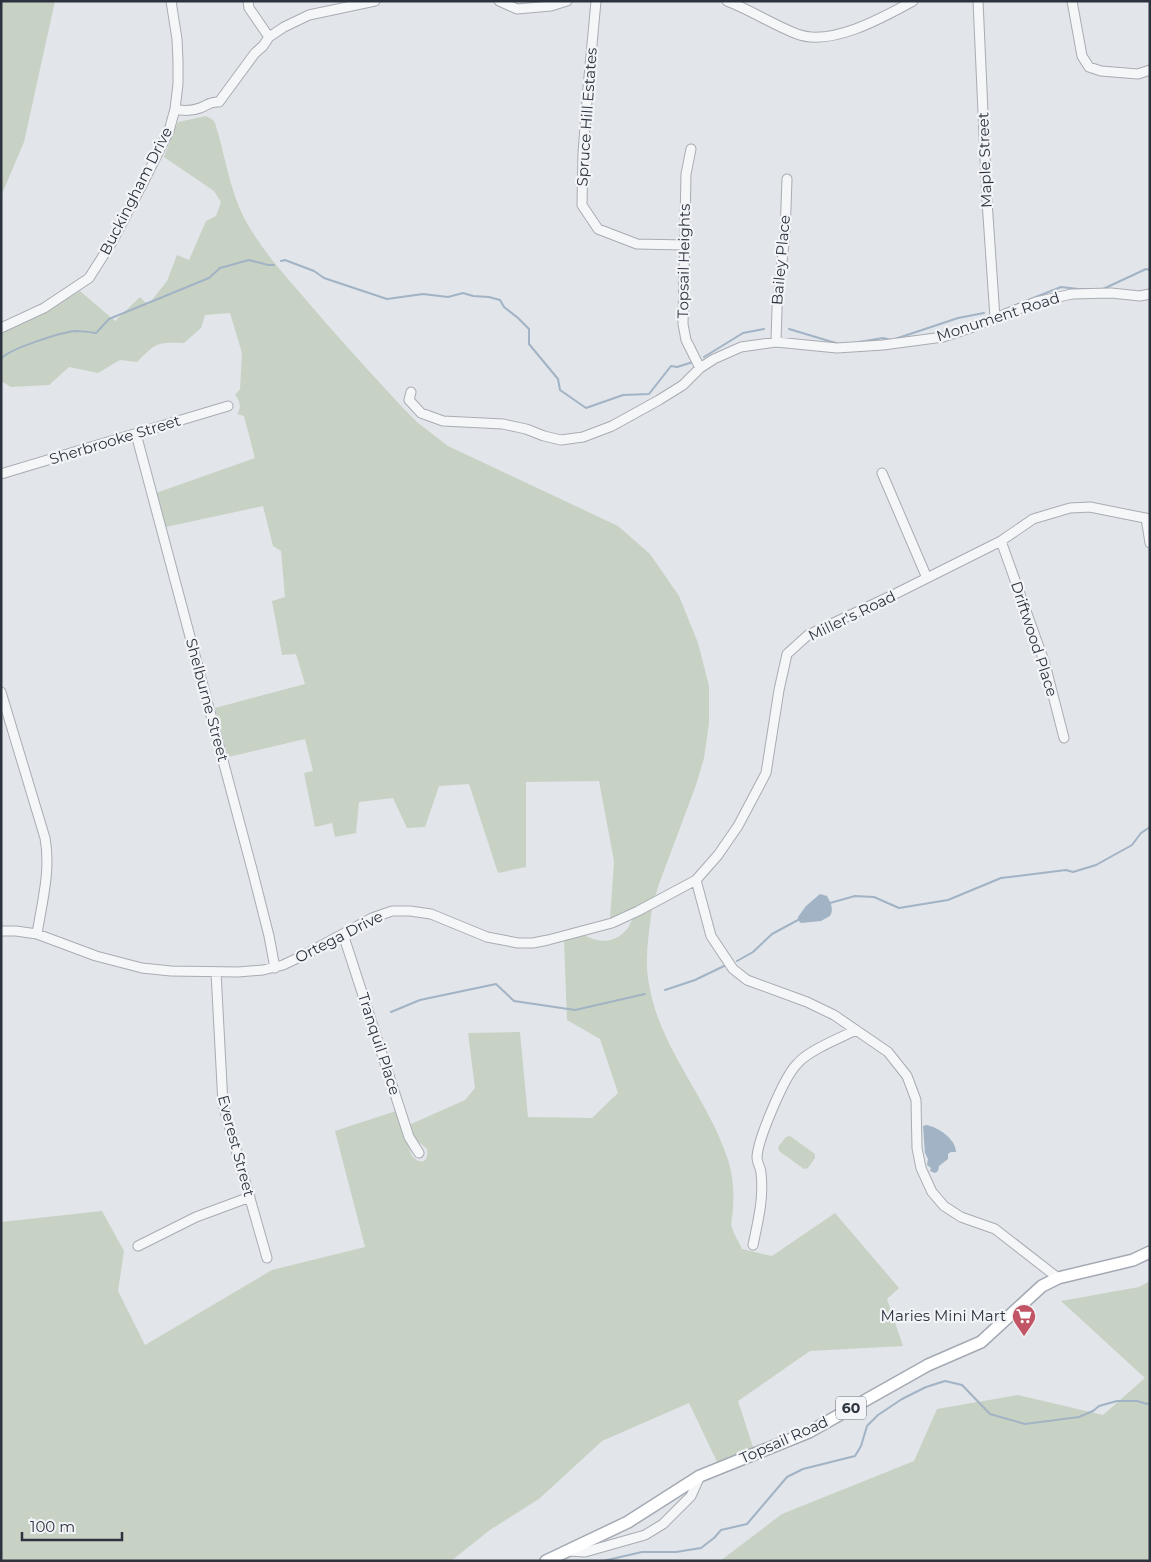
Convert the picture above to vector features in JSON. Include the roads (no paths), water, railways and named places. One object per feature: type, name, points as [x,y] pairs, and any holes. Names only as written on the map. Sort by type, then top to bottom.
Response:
[{"type":"main road","name":"Topsail Road","points":[[546,1561],[628,1522],[700,1476],[809,1432],[928,1365],[981,1342],[1042,1286],[1058,1278],[1132,1260],[1150,1252]]},
{"type":"street","name":"Buckingham Drive","points":[[1,328],[44,308],[89,278],[112,242],[143,183],[169,131],[175,109],[178,84],[177,39],[170,1]]},
{"type":"street","points":[[248,1],[249,8],[269,37]]},
{"type":"street","points":[[175,109],[193,110],[212,101],[219,102],[255,53],[269,37],[284,27],[308,15],[375,1]]},
{"type":"street","points":[[499,1],[517,9],[551,6],[567,1]]},
{"type":"street","name":"Spruce Hill Estates","points":[[596,1],[583,153],[582,205],[598,229],[637,244],[685,244]]},
{"type":"street","points":[[727,1],[796,34],[818,37],[850,30],[882,17],[913,1]]},
{"type":"street","name":"Maple Street","points":[[978,1],[987,201],[995,318]]},
{"type":"street","points":[[1072,1],[1082,56],[1090,67],[1101,71],[1138,74],[1150,70]]},
{"type":"street","name":"Topsail Heights","points":[[691,150],[686,174],[683,330],[700,368]]},
{"type":"street","name":"Bailey Place","points":[[776,342],[777,306],[785,234],[787,179]]},
{"type":"street","name":"Monument Road","points":[[411,392],[409,400],[421,413],[442,421],[503,424],[561,440],[583,437],[612,426],[683,385],[700,368],[714,359],[736,349],[776,342],[837,348],[883,346],[943,337],[1036,302],[1072,294],[1110,293],[1140,296],[1150,294]]},
{"type":"street","name":"Sherbrooke Street","points":[[1,474],[228,406]]},
{"type":"street","name":"Shelburne Street","points":[[136,434],[254,873],[275,968]]},
{"type":"street","points":[[882,473],[927,578]]},
{"type":"street","name":"Miller's Road","points":[[696,880],[718,855],[738,826],[766,773],[779,690],[787,654],[808,635],[1000,541],[1033,519],[1070,508],[1090,507],[1148,519]]},
{"type":"street","points":[[1148,519],[1150,543]]},
{"type":"street","name":"Driftwood Place","points":[[1000,541],[1045,664],[1064,738]]},
{"type":"street","points":[[2,697],[47,848],[48,867],[37,934]]},
{"type":"street","points":[[696,880],[711,936],[733,969],[747,980],[808,1002],[856,1030],[888,1052],[907,1076],[916,1100],[917,1148],[921,1168],[932,1192],[944,1206],[961,1217],[995,1229],[1058,1278]]},
{"type":"street","name":"Ortega Drive","points":[[1,931],[37,934],[96,956],[134,966],[170,971],[256,971],[275,968],[291,962],[343,934],[392,911],[410,911],[436,916],[494,939],[518,943],[541,942],[619,920],[696,880]]},
{"type":"street","name":"Tranquil Place","points":[[343,934],[409,1138],[419,1153]]},
{"type":"street","name":"Everest Street","points":[[216,972],[222,1099],[267,1258]]},
{"type":"street","points":[[753,1245],[761,1207],[761,1172],[757,1159],[760,1143],[789,1074],[797,1063],[816,1050],[856,1030]]},
{"type":"street","points":[[138,1246],[196,1216],[250,1197]]},
{"type":"street","points":[[566,1551],[585,1552],[645,1534],[663,1524],[691,1496],[700,1476]]},
{"type":"water","points":[[820,894],[827,896],[830,901],[832,908],[830,916],[821,921],[801,923],[798,917],[806,906]]},
{"type":"water","points":[[926,1125],[946,1134],[953,1143],[956,1152],[948,1154],[948,1159],[939,1166],[938,1171],[935,1173],[930,1171],[931,1168],[927,1165],[928,1159],[925,1153],[923,1126]]},
{"type":"waterway","points":[[1,359],[24,346],[59,334],[76,331],[96,333],[109,319],[209,278],[220,268],[249,260],[274,265]]},
{"type":"waterway","points":[[281,261],[285,260],[314,271],[324,278],[387,299],[423,294],[448,297],[463,293],[500,300],[504,307],[529,329],[529,344],[558,379],[560,390],[586,408],[623,395],[649,394],[671,366],[677,367],[693,362]]},
{"type":"waterway","points":[[1003,310],[1061,287],[1103,289],[1146,269],[1150,270]]},
{"type":"waterway","points":[[895,339],[958,318],[984,313]]},
{"type":"waterway","points":[[704,357],[743,333],[764,329]]},
{"type":"waterway","points":[[789,329],[839,344]]},
{"type":"waterway","points":[[859,342],[883,338],[891,340]]},
{"type":"waterway","points":[[830,903],[855,896],[874,897],[899,908],[948,900],[1001,878],[1066,870],[1073,872],[1096,865],[1132,845],[1141,833],[1150,827]]},
{"type":"waterway","points":[[737,961],[753,952],[772,934],[798,920]]},
{"type":"waterway","points":[[665,990],[695,980],[724,966]]},
{"type":"waterway","points":[[391,1012],[420,1000],[496,984],[514,1001],[575,1010],[645,994]]},
{"type":"waterway","points":[[603,1561],[642,1552],[676,1552],[701,1548],[721,1530],[747,1524],[787,1477],[803,1469],[855,1456],[861,1446],[867,1426],[878,1415],[902,1399],[926,1387],[945,1381],[962,1385],[990,1414],[1025,1424],[1079,1417],[1099,1406],[1117,1401],[1150,1403]]},
{"type":"place","name":"Maries Mini Mart","points":[[1024,1337]]}]
